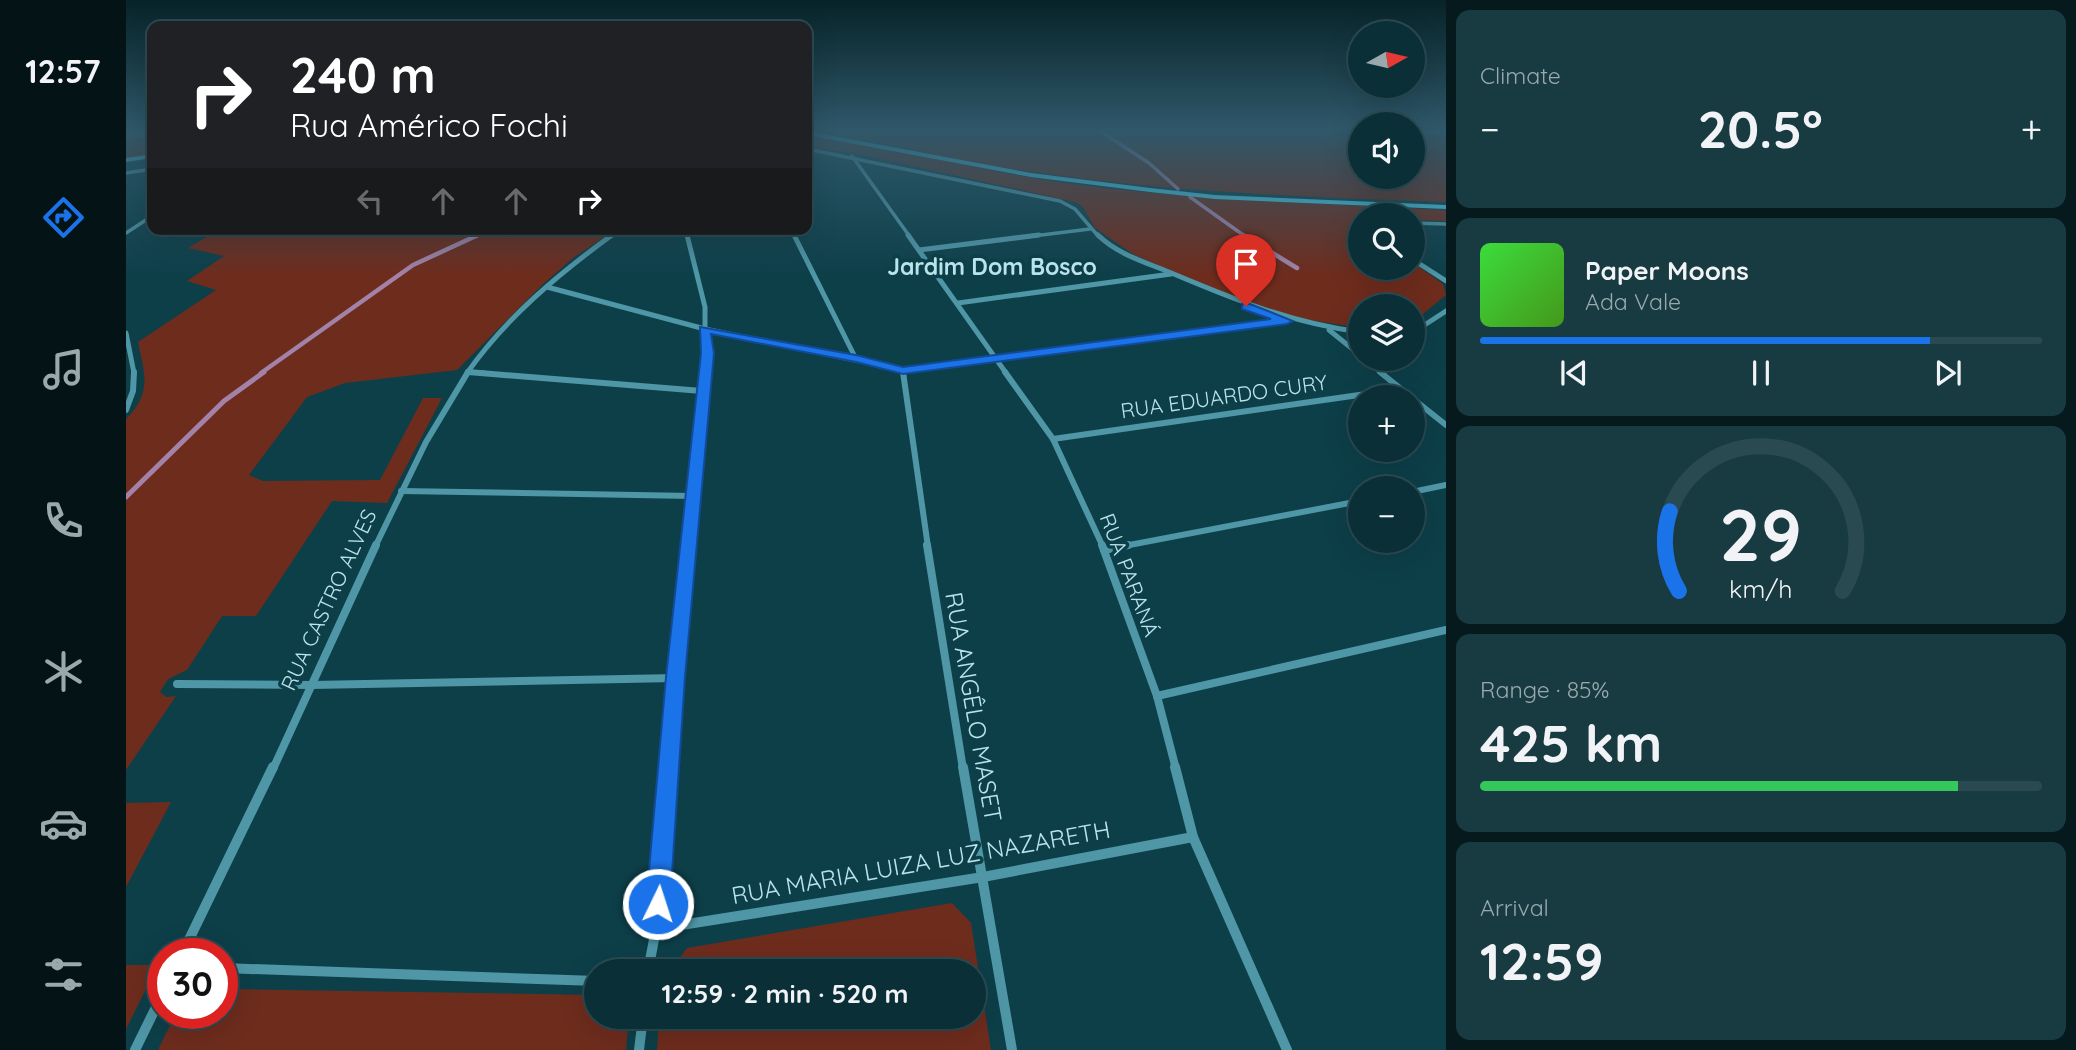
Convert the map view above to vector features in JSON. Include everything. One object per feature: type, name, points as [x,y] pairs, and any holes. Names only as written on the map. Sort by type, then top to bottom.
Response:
[{"type":"main road","points":[[1055,178],[1215,197],[1446,207]]},
{"type":"street","name":"RUA PARANÁ","points":[[868,178],[1053,439],[1104,550],[1157,696],[1194,836],[1287,1050]]},
{"type":"street","points":[[954,178],[1060,201],[1077,208],[1090,229],[1107,244],[1225,299],[1287,321],[1348,331]]},
{"type":"street","points":[[126,233],[147,219]]},
{"type":"street","points":[[1425,223],[1446,224]]},
{"type":"street","points":[[919,250],[1090,229]]},
{"type":"street","name":"RUA CASTRO ALVES","points":[[190,938],[312,685],[401,491],[468,372],[513,318],[577,261],[613,235]]},
{"type":"street","points":[[650,959],[656,929],[676,677],[707,353],[705,307],[687,235]]},
{"type":"street","points":[[794,235],[856,359]]},
{"type":"street","points":[[1425,268],[1446,282]]},
{"type":"street","points":[[958,303],[1172,274]]},
{"type":"street","points":[[547,287],[705,330],[903,370],[1287,321]]},
{"type":"street","points":[[1425,325],[1446,311]]},
{"type":"street","points":[[1328,329],[1348,345]]},
{"type":"street","points":[[126,333],[135,374],[135,394],[126,410]]},
{"type":"street","name":"RUA ANGÊLO MASET","points":[[903,370],[940,635],[1012,1050]]},
{"type":"street","points":[[1379,371],[1396,385]]},
{"type":"street","points":[[468,372],[702,391]]},
{"type":"street","points":[[126,374],[135,374]]},
{"type":"street","name":"RUA EDUARDO CURY","points":[[1053,439],[1348,397]]},
{"type":"street","points":[[1425,408],[1446,425]]},
{"type":"street","points":[[1425,489],[1446,485]]},
{"type":"street","points":[[401,491],[693,496]]},
{"type":"street","points":[[1104,550],[1348,503]]},
{"type":"street","points":[[1157,696],[1446,630]]},
{"type":"street","points":[[177,684],[312,685],[676,677]]},
{"type":"street","name":"RUA MARIA LUIZA LUZ NAZARETH","points":[[656,929],[983,877],[1194,836]]},
{"type":"street","points":[[238,969],[584,981]]},
{"type":"street","points":[[135,1050],[147,1026]]},
{"type":"street","points":[[639,1050],[642,1029]]},
{"type":"shaded area","points":[[967,178],[1033,178],[1155,193],[1348,205],[1348,280],[1425,280],[1425,271],[1443,284],[1446,295],[1425,312],[1425,294],[1348,294],[1348,326],[1291,317],[1230,297],[1133,254],[1095,228],[1083,207],[1075,202]]},
{"type":"shaded area","points":[[1079,178],[1348,178],[1348,189],[1425,189],[1425,178],[1446,178],[1446,202],[1236,192]]},
{"type":"shaded area","points":[[1425,209],[1446,210],[1446,221],[1425,220]]},
{"type":"shaded area","points":[[210,235],[607,235],[573,258],[541,286],[457,370],[345,383],[307,397],[249,475],[263,481],[380,480],[423,398],[442,398],[387,503],[332,501],[256,616],[222,616],[187,670],[168,679],[160,692],[166,697],[176,696],[126,770],[126,419],[140,401],[143,392],[144,374],[138,342],[216,290],[187,281],[224,256],[188,248]]},
{"type":"shaded area","points":[[171,802],[126,887],[126,803]]},
{"type":"shaded area","points":[[952,903],[971,923],[977,959],[679,959],[687,948]]},
{"type":"shaded area","points":[[126,965],[147,965],[147,987],[126,1029]]},
{"type":"shaded area","points":[[238,989],[584,995],[584,1029],[628,1029],[626,1050],[158,1050],[168,1029],[238,1029]]},
{"type":"shaded area","points":[[986,1018],[991,1050],[657,1050],[658,1029],[986,1029]]},
{"type":"waterway","points":[[1166,178],[1178,189]]},
{"type":"waterway","points":[[1190,197],[1244,236]]},
{"type":"waterway","points":[[261,373],[413,265],[478,235]]},
{"type":"waterway","points":[[474,237],[478,235]]},
{"type":"waterway","points":[[1244,236],[1297,268]]},
{"type":"waterway","points":[[126,497],[224,401],[264,372]]},
{"type":"district","name":"Jardim Dom Bosco","points":[[992,267]]},
{"type":"route","points":[[658,904],[676,677],[707,353],[705,330],[903,370],[1287,321],[1246,306]]}]
